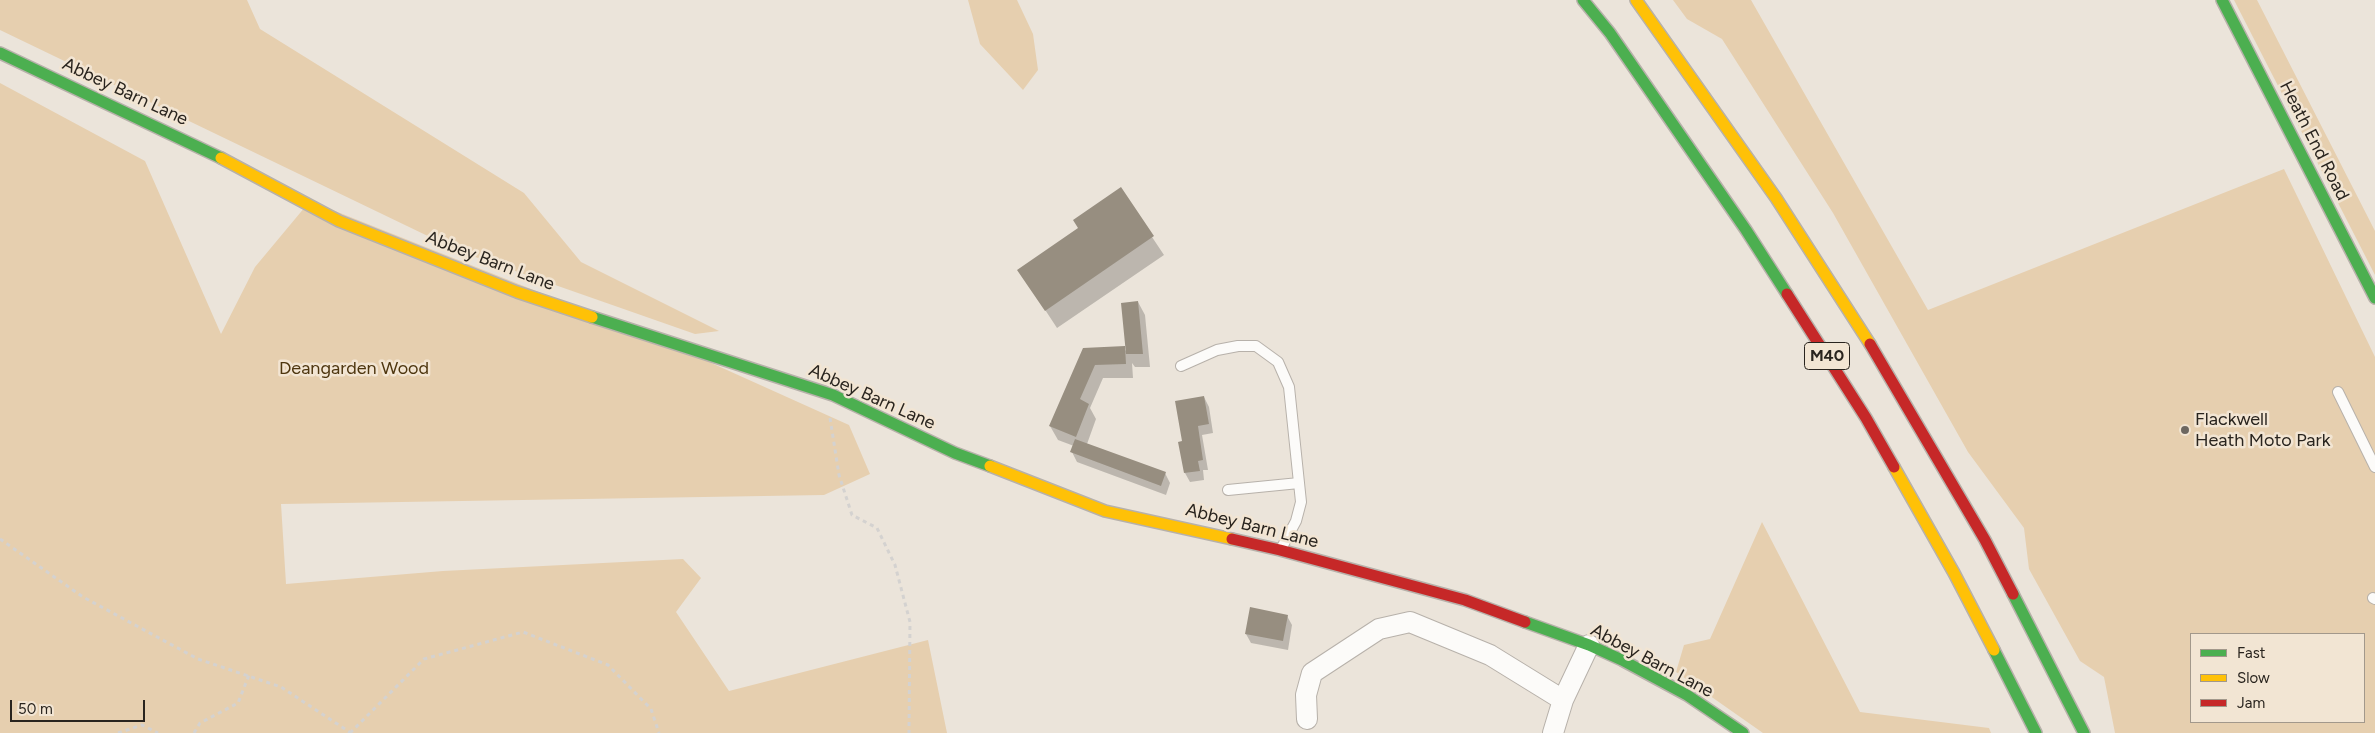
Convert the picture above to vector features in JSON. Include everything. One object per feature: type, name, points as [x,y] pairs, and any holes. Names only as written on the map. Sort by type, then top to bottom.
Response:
[{"type":"main road","name":"M40","points":[[1583,0],[1610,33],[1746,230],[1866,418],[1954,573],[2036,733]]},
{"type":"main road","name":"M40","points":[[1636,0],[1655,24],[1776,198],[1889,373],[1985,540],[2084,733]]},
{"type":"main road","name":"Heath End Road","points":[[2222,0],[2375,298]]},
{"type":"main road","name":"Abbey Barn Lane","points":[[0,53],[207,150],[339,221],[517,292],[833,395],[955,453],[1105,511],[1280,550],[1465,600],[1589,645],[1687,695],[1743,733]]},
{"type":"street","points":[[1307,719],[1306,695],[1312,673],[1379,629],[1410,622],[1490,656],[1563,700]]},
{"type":"street","points":[[1553,733],[1563,700],[1589,645]]},
{"type":"lane","points":[[1181,366],[1216,350],[1238,346],[1256,346],[1278,362],[1289,386],[1301,502],[1296,521],[1280,550]]},
{"type":"lane","points":[[2338,392],[2375,467]]},
{"type":"lane","points":[[1228,490],[1299,483]]},
{"type":"path","points":[[833,395],[829,413],[839,475],[852,515],[877,528],[895,565],[910,622],[909,733]]},
{"type":"path","points":[[0,538],[83,597],[198,659],[281,687],[350,733],[424,659],[522,632],[608,665],[651,709],[659,733]]},
{"type":"path","points":[[194,733],[200,723],[238,703],[249,675]]},
{"type":"path","points":[[118,733],[142,725],[158,733]]},
{"type":"green space","points":[[0,0],[247,0],[260,29],[524,193],[581,262],[719,331],[695,334],[461,252],[0,30]]},
{"type":"green space","points":[[968,0],[1017,0],[1033,34],[1038,70],[1023,90],[980,44]]},
{"type":"green space","name":"Flackwell Heath Moto Park","points":[[1673,0],[1751,0],[1928,310],[2284,169],[2375,357],[2375,733],[2115,733],[2104,677],[2080,661],[2029,569],[2024,528],[1968,452],[1833,213],[1722,39],[1687,19]]},
{"type":"green space","points":[[2234,0],[2257,0],[2375,231],[2375,275]]},
{"type":"green space","name":"Deangarden Wood","points":[[0,83],[145,161],[221,334],[255,267],[310,201],[667,343],[849,425],[870,474],[824,495],[281,504],[286,584],[443,571],[683,559],[701,578],[676,612],[729,691],[928,640],[947,733],[0,733]]},
{"type":"green space","points":[[1762,522],[1860,712],[1989,728],[1991,733],[1763,733],[1676,672],[1684,645],[1710,639]]},
{"type":"building","points":[[1121,187],[1154,236],[1045,311],[1017,270],[1078,228],[1073,220]]},
{"type":"building","points":[[1138,301],[1143,354],[1126,354],[1121,303]]},
{"type":"building","points":[[1125,346],[1126,364],[1095,365],[1080,399],[1089,404],[1076,437],[1049,426],[1083,348]]},
{"type":"building","points":[[1204,396],[1209,424],[1198,426],[1203,460],[1198,461],[1200,471],[1184,473],[1178,442],[1182,441],[1175,401]]},
{"type":"building","points":[[1075,439],[1166,472],[1161,486],[1070,452]]},
{"type":"building","points":[[1250,607],[1288,615],[1283,641],[1245,634]]},
{"type":"traffic: fast","points":[[1583,0],[1610,33],[1746,230],[1787,294]]},
{"type":"traffic: fast","points":[[2222,0],[2375,298]]},
{"type":"traffic: fast","points":[[0,53],[221,158]]},
{"type":"traffic: fast","points":[[592,317],[833,395],[955,453],[990,466]]},
{"type":"traffic: fast","points":[[2013,594],[2084,733]]},
{"type":"traffic: fast","points":[[1525,622],[1589,645],[1622,660],[1687,695],[1743,733]]},
{"type":"traffic: fast","points":[[1994,650],[2036,733]]},
{"type":"traffic: slow","points":[[1636,0],[1776,198],[1870,344]]},
{"type":"traffic: slow","points":[[221,158],[339,221],[517,292],[592,317]]},
{"type":"traffic: slow","points":[[990,466],[1105,511],[1232,539]]},
{"type":"traffic: slow","points":[[1894,467],[1954,573],[1994,650]]},
{"type":"traffic: jam","points":[[1787,294],[1866,418],[1894,467]]},
{"type":"traffic: jam","points":[[1870,344],[1985,540],[2013,594]]},
{"type":"traffic: jam","points":[[1232,539],[1280,550],[1465,600],[1525,622]]},
{"type":"place","name":"Flackwell Heath Moto Park","points":[[2185,430]]}]
